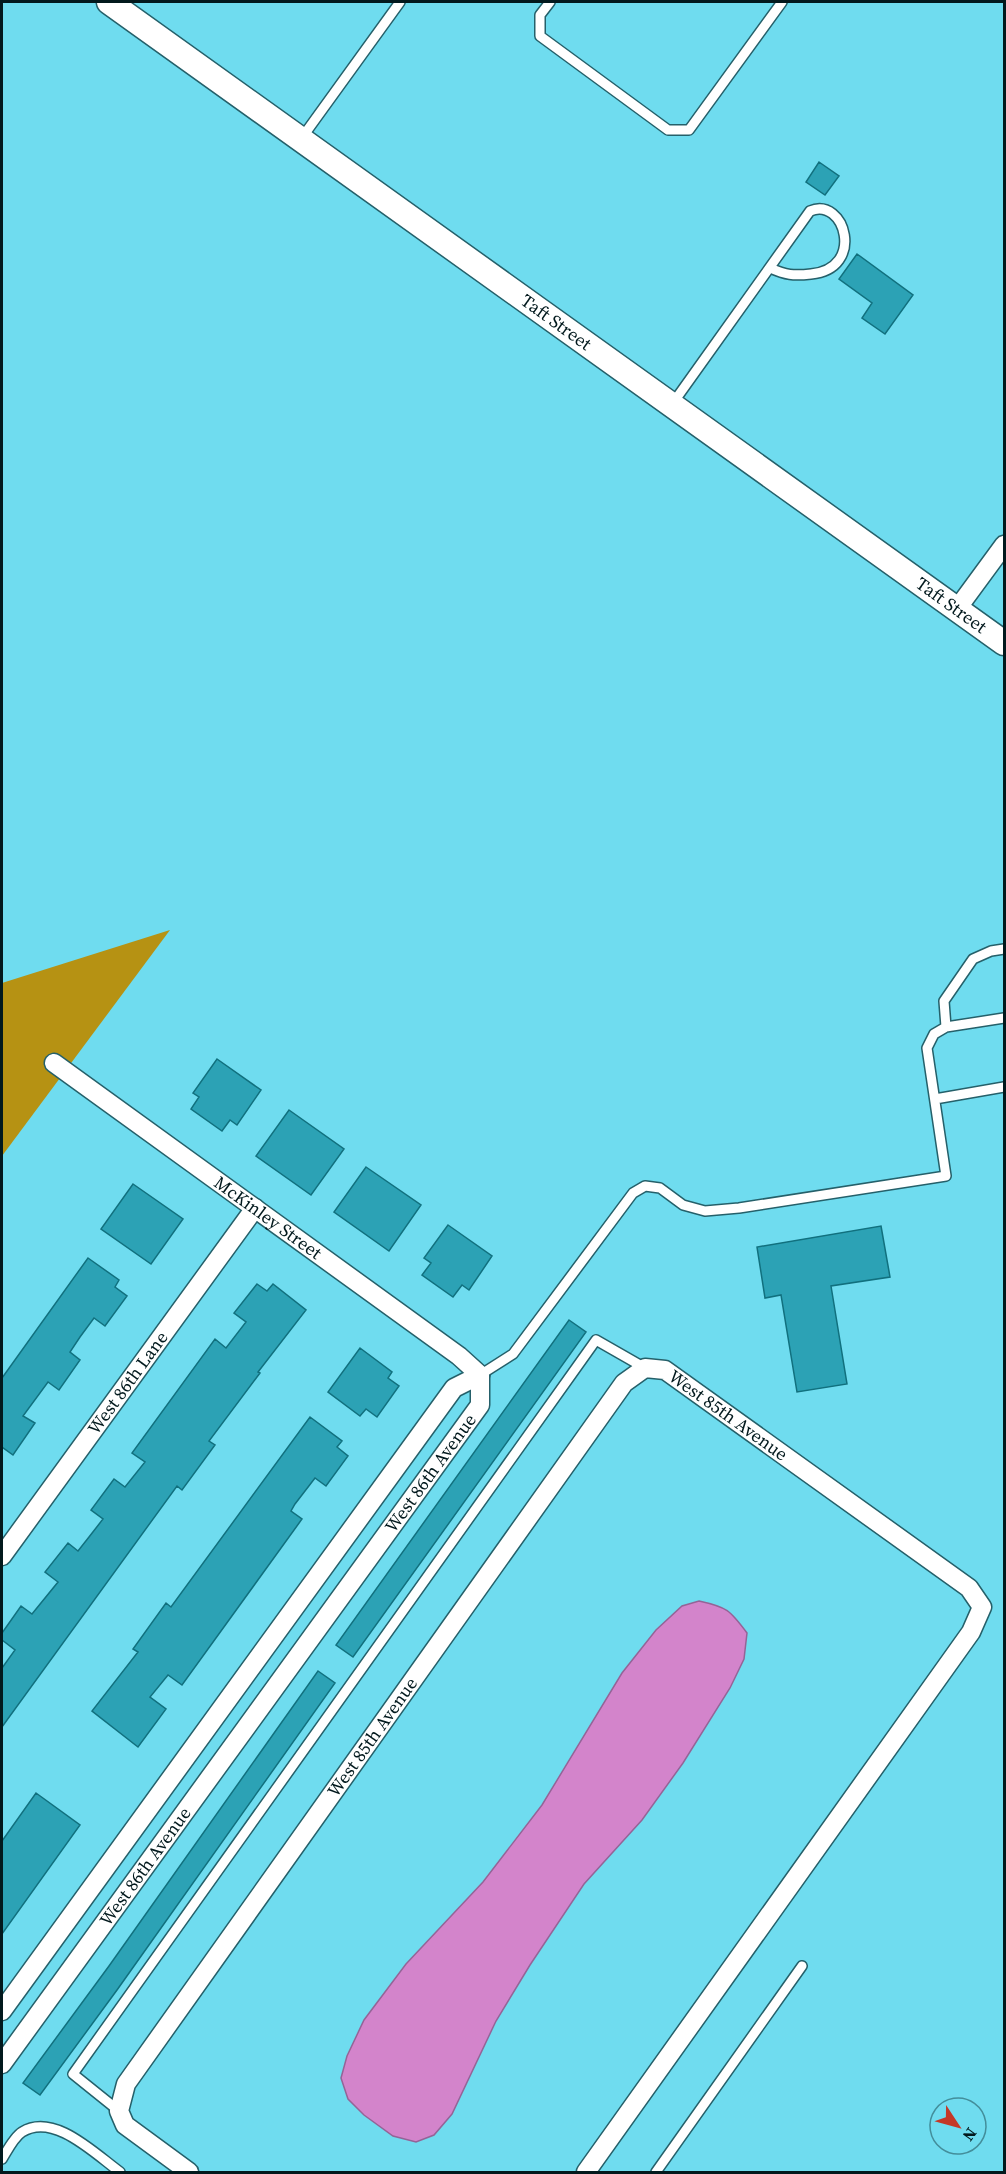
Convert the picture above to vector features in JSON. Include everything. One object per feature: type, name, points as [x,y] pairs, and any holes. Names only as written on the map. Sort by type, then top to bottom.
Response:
[{"type":"main road","name":"Taft Street","points":[[109,2],[1005,643]]},
{"type":"street","points":[[957,609],[1005,545]]},
{"type":"street","name":"McKinley Street","points":[[54,1063],[459,1356],[480,1375]]},
{"type":"street","name":"West 86th Lane","points":[[2,1556],[255,1208]]},
{"type":"street","name":"West 85th Avenue","points":[[118,2111],[126,2084],[624,1383],[645,1368],[664,1370],[969,1588],[982,1607],[971,1632],[586,2172]]},
{"type":"street","name":"West 86th Avenue","points":[[2,2011],[454,1388],[480,1375],[480,1405],[2,2064]]},
{"type":"street","points":[[118,2111],[125,2125],[189,2172]]},
{"type":"lane","points":[[301,139],[400,2]]},
{"type":"lane","points":[[550,2],[540,15],[540,36],[668,130],[689,130],[782,2]]},
{"type":"lane","points":[[672,405],[810,211],[827,210],[837,218],[844,237],[845,248],[840,260],[830,270],[824,273],[791,276],[770,268]]},
{"type":"lane","points":[[946,1027],[944,1001],[973,959],[991,951],[1005,949]]},
{"type":"lane","points":[[480,1375],[513,1354],[633,1193],[645,1186],[660,1188],[683,1205],[705,1211],[946,1176],[927,1048],[934,1034],[946,1027],[1005,1018]]},
{"type":"lane","points":[[934,1099],[1005,1087]]},
{"type":"lane","points":[[118,2111],[73,2074],[596,1340],[645,1368]]},
{"type":"lane","points":[[656,2172],[802,1966]]},
{"type":"lane","points":[[2,2159],[20,2133],[42,2125],[62,2131],[120,2172]]},
{"type":"shaded area","points":[[170,930],[2,1156],[2,983]]},
{"type":"shaded area","points":[[699,1601],[716,1605],[727,1611],[747,1633],[744,1659],[730,1688],[683,1763],[642,1820],[584,1884],[530,1965],[496,2021],[452,2114],[434,2135],[416,2142],[393,2136],[364,2115],[348,2099],[341,2078],[347,2056],[364,2020],[406,1964],[483,1882],[542,1805],[622,1673],[656,1630],[682,1606]]},
{"type":"building","points":[[819,162],[839,176],[825,195],[806,182]]},
{"type":"building","points":[[857,254],[913,295],[885,334],[862,318],[872,303],[839,279]]},
{"type":"building","points":[[217,1059],[261,1090],[237,1125],[230,1120],[222,1131],[191,1109],[199,1097],[193,1093]]},
{"type":"building","points":[[289,1110],[344,1149],[311,1195],[256,1156]]},
{"type":"building","points":[[366,1167],[421,1205],[389,1251],[334,1212]]},
{"type":"building","points":[[133,1184],[183,1219],[151,1264],[101,1229]]},
{"type":"building","points":[[448,1225],[492,1256],[469,1290],[462,1285],[453,1297],[422,1275],[431,1263],[424,1258]]},
{"type":"building","points":[[881,1226],[890,1277],[831,1286],[847,1384],[797,1392],[781,1295],[765,1298],[757,1247]]},
{"type":"building","points":[[88,1258],[119,1280],[115,1287],[127,1296],[105,1326],[94,1318],[70,1352],[80,1360],[59,1390],[48,1382],[23,1416],[35,1423],[13,1455],[2,1447],[2,1378]]},
{"type":"building","points":[[257,1284],[267,1291],[273,1284],[306,1310],[209,1441],[215,1445],[182,1490],[177,1486],[2,1727],[2,1668],[15,1650],[2,1640],[2,1633],[21,1606],[32,1614],[58,1582],[45,1572],[68,1543],[78,1551],[103,1519],[91,1510],[114,1479],[125,1487],[145,1462],[132,1453],[215,1339],[226,1348],[246,1322],[234,1313]]},
{"type":"building","points":[[569,1320],[586,1332],[353,1657],[336,1645]]},
{"type":"building","points":[[360,1348],[392,1372],[388,1378],[399,1386],[377,1417],[366,1409],[360,1416],[328,1392]]},
{"type":"building","points":[[310,1417],[342,1441],[337,1447],[348,1456],[326,1486],[315,1478],[295,1504],[291,1511],[302,1519],[182,1685],[168,1675],[150,1697],[166,1709],[138,1747],[92,1711],[138,1652],[133,1649],[166,1603],[171,1607]]},
{"type":"building","points":[[318,1671],[335,1683],[40,2095],[23,2083],[109,1966]]},
{"type":"building","points":[[36,1793],[80,1825],[2,1934],[2,1841]]}]
